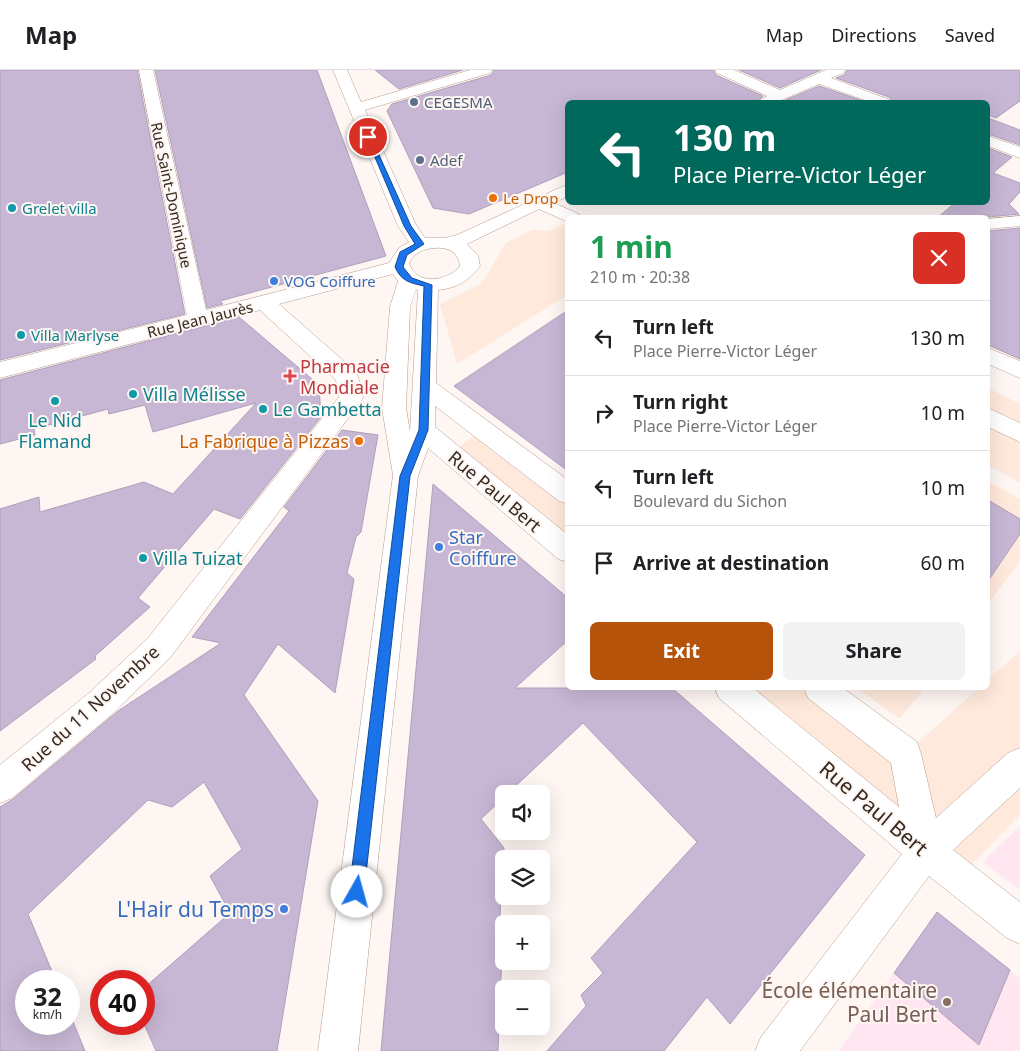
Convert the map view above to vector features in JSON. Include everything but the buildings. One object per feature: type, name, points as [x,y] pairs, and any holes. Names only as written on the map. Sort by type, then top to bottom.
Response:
[{"type":"street","name":"Rue Saint-Dominique","points":[[146,70],[198,319]]},
{"type":"street","points":[[340,70],[408,226],[420,244]]},
{"type":"street","points":[[356,108],[485,70]]},
{"type":"street","points":[[722,70],[773,99],[838,70]]},
{"type":"street","points":[[819,79],[877,100]]},
{"type":"street","points":[[990,142],[1020,153]]},
{"type":"street","points":[[446,243],[463,239],[565,190]]},
{"type":"street","points":[[540,203],[566,215]]},
{"type":"street","points":[[468,254],[497,236],[540,203]]},
{"type":"street","points":[[990,224],[1020,221]]},
{"type":"street","points":[[338,1051],[405,476],[424,430],[425,386],[412,277],[403,254],[420,244],[433,242],[459,247],[468,254],[470,266],[460,278],[448,283],[412,277]]},
{"type":"street","name":"Rue Jean Jaurès","points":[[0,370],[381,270],[412,277]]},
{"type":"street","points":[[405,476],[394,408],[400,307],[412,277]]},
{"type":"street","name":"Rue du 11 Novembre","points":[[0,786],[100,704],[160,648],[351,398],[347,377],[264,302]]},
{"type":"street","points":[[990,356],[1020,370]]},
{"type":"street","points":[[425,386],[565,492]]},
{"type":"street","points":[[990,418],[1020,433]]},
{"type":"street","name":"Rue Paul Bert","points":[[424,430],[565,548]]},
{"type":"street","name":"Rue Paul Bert","points":[[732,690],[926,851],[1020,924]]},
{"type":"street","points":[[822,690],[905,754],[926,851]]},
{"type":"street","points":[[774,1051],[926,851],[1020,765]]},
{"type":"shaded area","points":[[565,223],[565,296],[457,364],[440,304],[482,283],[506,243],[533,230],[549,231]]},
{"type":"shaded area","points":[[990,389],[1020,404],[1020,483],[990,466]]},
{"type":"shaded area","points":[[476,434],[565,501],[565,559],[442,460]]},
{"type":"shaded area","points":[[990,482],[1020,499],[1020,561],[990,601]]},
{"type":"shaded area","points":[[1020,651],[1020,815],[959,877],[726,690],[820,690],[905,754],[977,690],[990,690],[990,678]]},
{"type":"shaded area","points":[[860,690],[922,690],[900,719]]},
{"type":"shaded area","points":[[1020,826],[1020,890],[983,862]]},
{"type":"shaded area","name":"École élémentaire Paul Bert","points":[[939,913],[1020,978],[1020,1051],[839,1051],[935,914]]},
{"type":"place","name":"CEGESMA","points":[[414,102]]},
{"type":"place","name":"Adef","points":[[420,160]]},
{"type":"place","name":"Le Drop","points":[[493,198]]},
{"type":"place","name":"Grelet villa","points":[[12,208]]},
{"type":"place","name":"VOG Coiffure","points":[[274,281]]},
{"type":"place","name":"Villa Marlyse","points":[[21,335]]},
{"type":"place","name":"Pharmacie Mondiale","points":[[290,376]]},
{"type":"place","name":"Villa Mélisse","points":[[133,394]]},
{"type":"place","name":"Le Nid Flamand","points":[[55,401]]},
{"type":"place","name":"Le Gambetta","points":[[263,409]]},
{"type":"place","name":"La Fabrique à Pizzas","points":[[359,441]]},
{"type":"place","name":"Star Coiffure","points":[[439,547]]},
{"type":"place","name":"Villa Tuizat","points":[[143,558]]},
{"type":"place","name":"L'Hair du Temps","points":[[284,909]]},
{"type":"place","name":"École élémentaire Paul Bert","points":[[947,1002]]},
{"type":"route","points":[[357,892],[405,476],[424,430],[428,285],[409,280],[402,274],[399,267],[400,258],[403,254],[420,244],[408,226],[368,137]]}]
